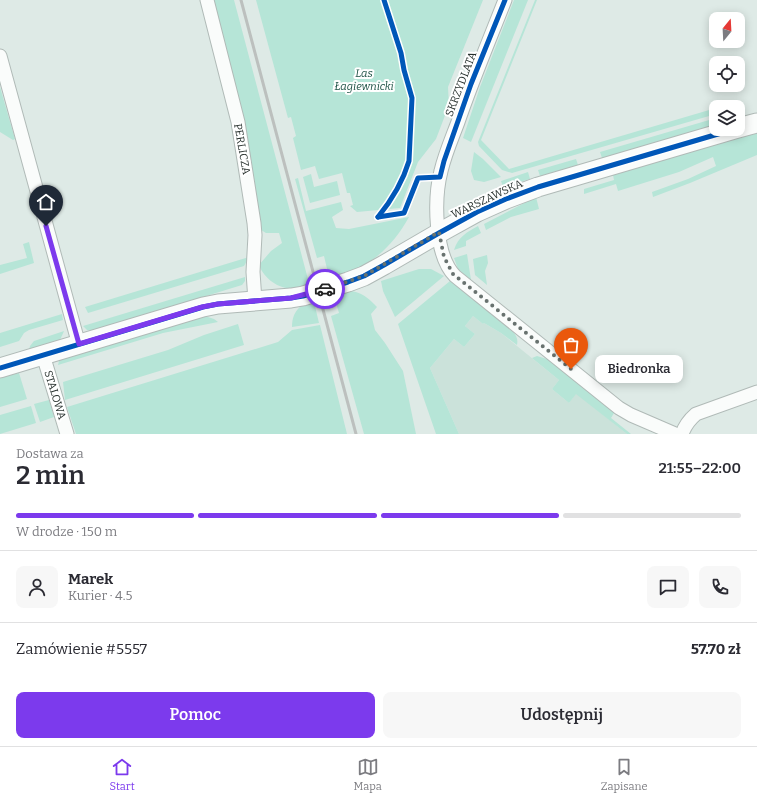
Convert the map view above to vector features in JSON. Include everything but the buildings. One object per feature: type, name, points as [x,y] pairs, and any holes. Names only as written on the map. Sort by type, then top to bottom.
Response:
[{"type":"street","name":"PERLICZA","points":[[207,0],[235,110],[253,215],[255,236],[253,272],[256,301]]},
{"type":"street","name":"SKRZYDLATA","points":[[505,0],[471,84],[442,166],[439,180],[438,200],[439,232],[444,257],[455,276],[619,408],[631,415],[675,434]]},
{"type":"street","points":[[1,64],[79,344]]},
{"type":"street","name":"WARSZAWSKA","points":[[745,127],[757,123]]},
{"type":"street","name":"WARSZAWSKA","points":[[0,368],[202,307],[218,304],[303,296],[348,282],[364,276],[439,232],[501,201],[533,188],[713,136]]},
{"type":"street","name":"STALOWA","points":[[43,355],[67,434]]},
{"type":"street","points":[[682,434],[689,420],[696,414],[757,392]]},
{"type":"shaded area","points":[[473,316],[483,324],[484,323],[501,333],[559,380],[552,389],[569,403],[576,393],[627,434],[459,434],[430,368],[454,339],[464,347],[475,334],[465,326]]},
{"type":"green space","points":[[212,0],[234,0],[309,283],[322,280],[321,275],[328,273],[324,256],[317,258],[295,179],[298,178],[306,211],[341,202],[343,210],[332,217],[336,228],[349,229],[409,217],[401,230],[386,248],[365,265],[313,285],[294,289],[281,287],[270,280],[262,271],[259,265],[271,251],[282,243],[279,233],[266,233],[261,230]]},
{"type":"green space","name":"Las Łagiewnicki","points":[[256,0],[483,0],[448,87],[449,105],[436,139],[418,162],[400,208],[357,212],[350,206],[353,205],[350,193],[347,193],[342,173],[319,179],[315,166],[301,170],[293,138],[296,136],[291,117],[288,118]]},
{"type":"green space","points":[[514,0],[528,0],[471,142],[463,138],[480,87]]},
{"type":"green space","points":[[535,0],[537,0],[481,140],[509,169],[709,110],[709,116],[512,173],[502,170],[479,146],[478,142]]},
{"type":"green space","points":[[0,87],[15,139],[13,140],[0,132]]},
{"type":"green space","points":[[709,120],[709,127],[602,158],[600,152]]},
{"type":"green space","points":[[757,132],[757,155],[653,197],[652,192],[688,179],[716,166],[713,157],[679,172],[618,191],[616,184],[584,194],[584,189],[614,180],[613,175]]},
{"type":"green space","points":[[474,152],[501,177],[484,182],[474,180],[471,171]]},
{"type":"green space","points":[[576,159],[578,165],[540,176],[538,170]]},
{"type":"green space","points":[[528,172],[530,179],[503,187],[501,181]]},
{"type":"green space","points":[[311,174],[314,187],[337,181],[340,195],[310,203],[303,177]]},
{"type":"green space","points":[[536,197],[539,209],[511,217],[486,230],[484,224]]},
{"type":"green space","points":[[478,226],[481,233],[466,241],[466,246],[454,250],[460,238]]},
{"type":"green space","points":[[29,242],[34,263],[0,274],[0,265],[27,258],[23,244]]},
{"type":"green space","points":[[467,254],[471,280],[458,269],[454,258]]},
{"type":"green space","points":[[487,255],[488,263],[485,271],[487,285],[475,275],[473,259]]},
{"type":"green space","points":[[249,257],[244,266],[88,313],[85,307]]},
{"type":"green space","points":[[419,269],[431,269],[444,276],[395,317],[383,291],[381,281]]},
{"type":"green space","points":[[245,277],[245,281],[242,285],[92,331],[87,330],[83,326]]},
{"type":"green space","points":[[450,281],[513,332],[517,340],[517,345],[501,333],[484,323],[483,324],[473,316],[465,326],[475,334],[464,347],[454,339],[430,368],[459,434],[436,434],[398,324]]},
{"type":"green space","points":[[346,291],[363,295],[377,307],[371,314],[375,330],[403,371],[416,434],[364,434],[331,316],[339,313],[334,296],[314,302],[319,323],[292,327],[294,314],[302,305]]},
{"type":"green space","points":[[62,314],[63,320],[29,330],[24,333],[19,341],[0,347],[0,333]]},
{"type":"green space","points":[[205,316],[218,322],[163,333],[58,365],[59,361],[61,360]]},
{"type":"green space","points":[[238,324],[244,345],[65,400],[63,382],[168,350],[204,335]]},
{"type":"green space","points":[[320,325],[347,434],[76,434],[67,407],[278,342],[292,330]]},
{"type":"green space","points":[[64,331],[60,340],[29,350],[34,341]]},
{"type":"green space","points":[[537,356],[547,359],[614,413],[611,418],[631,434],[627,434],[576,394],[569,403],[552,389],[559,380],[532,358]]},
{"type":"green space","points":[[19,373],[27,399],[0,407],[0,378]]},
{"type":"green space","points":[[49,400],[54,417],[40,422],[34,404]]},
{"type":"green space","points":[[31,406],[36,423],[0,434],[0,415]]},
{"type":"railway","points":[[241,0],[356,434]]},
{"type":"cycle path","points":[[378,217],[396,190],[409,161],[412,98],[401,53],[384,0]]},
{"type":"cycle path","points":[[378,217],[404,213],[418,178],[440,177],[444,161],[471,84],[505,0]]},
{"type":"cycle path","points":[[0,368],[203,307],[218,304],[303,296],[348,282],[364,276],[477,212],[506,199],[538,187],[711,136]]},
{"type":"way so far","points":[[325,289],[364,276],[439,232],[446,263],[453,274],[571,369]]},
{"type":"place","name":"Biedronka","points":[[571,369]]},
{"type":"route","points":[[46,226],[79,344],[202,307],[218,304],[291,298],[325,289]]}]
